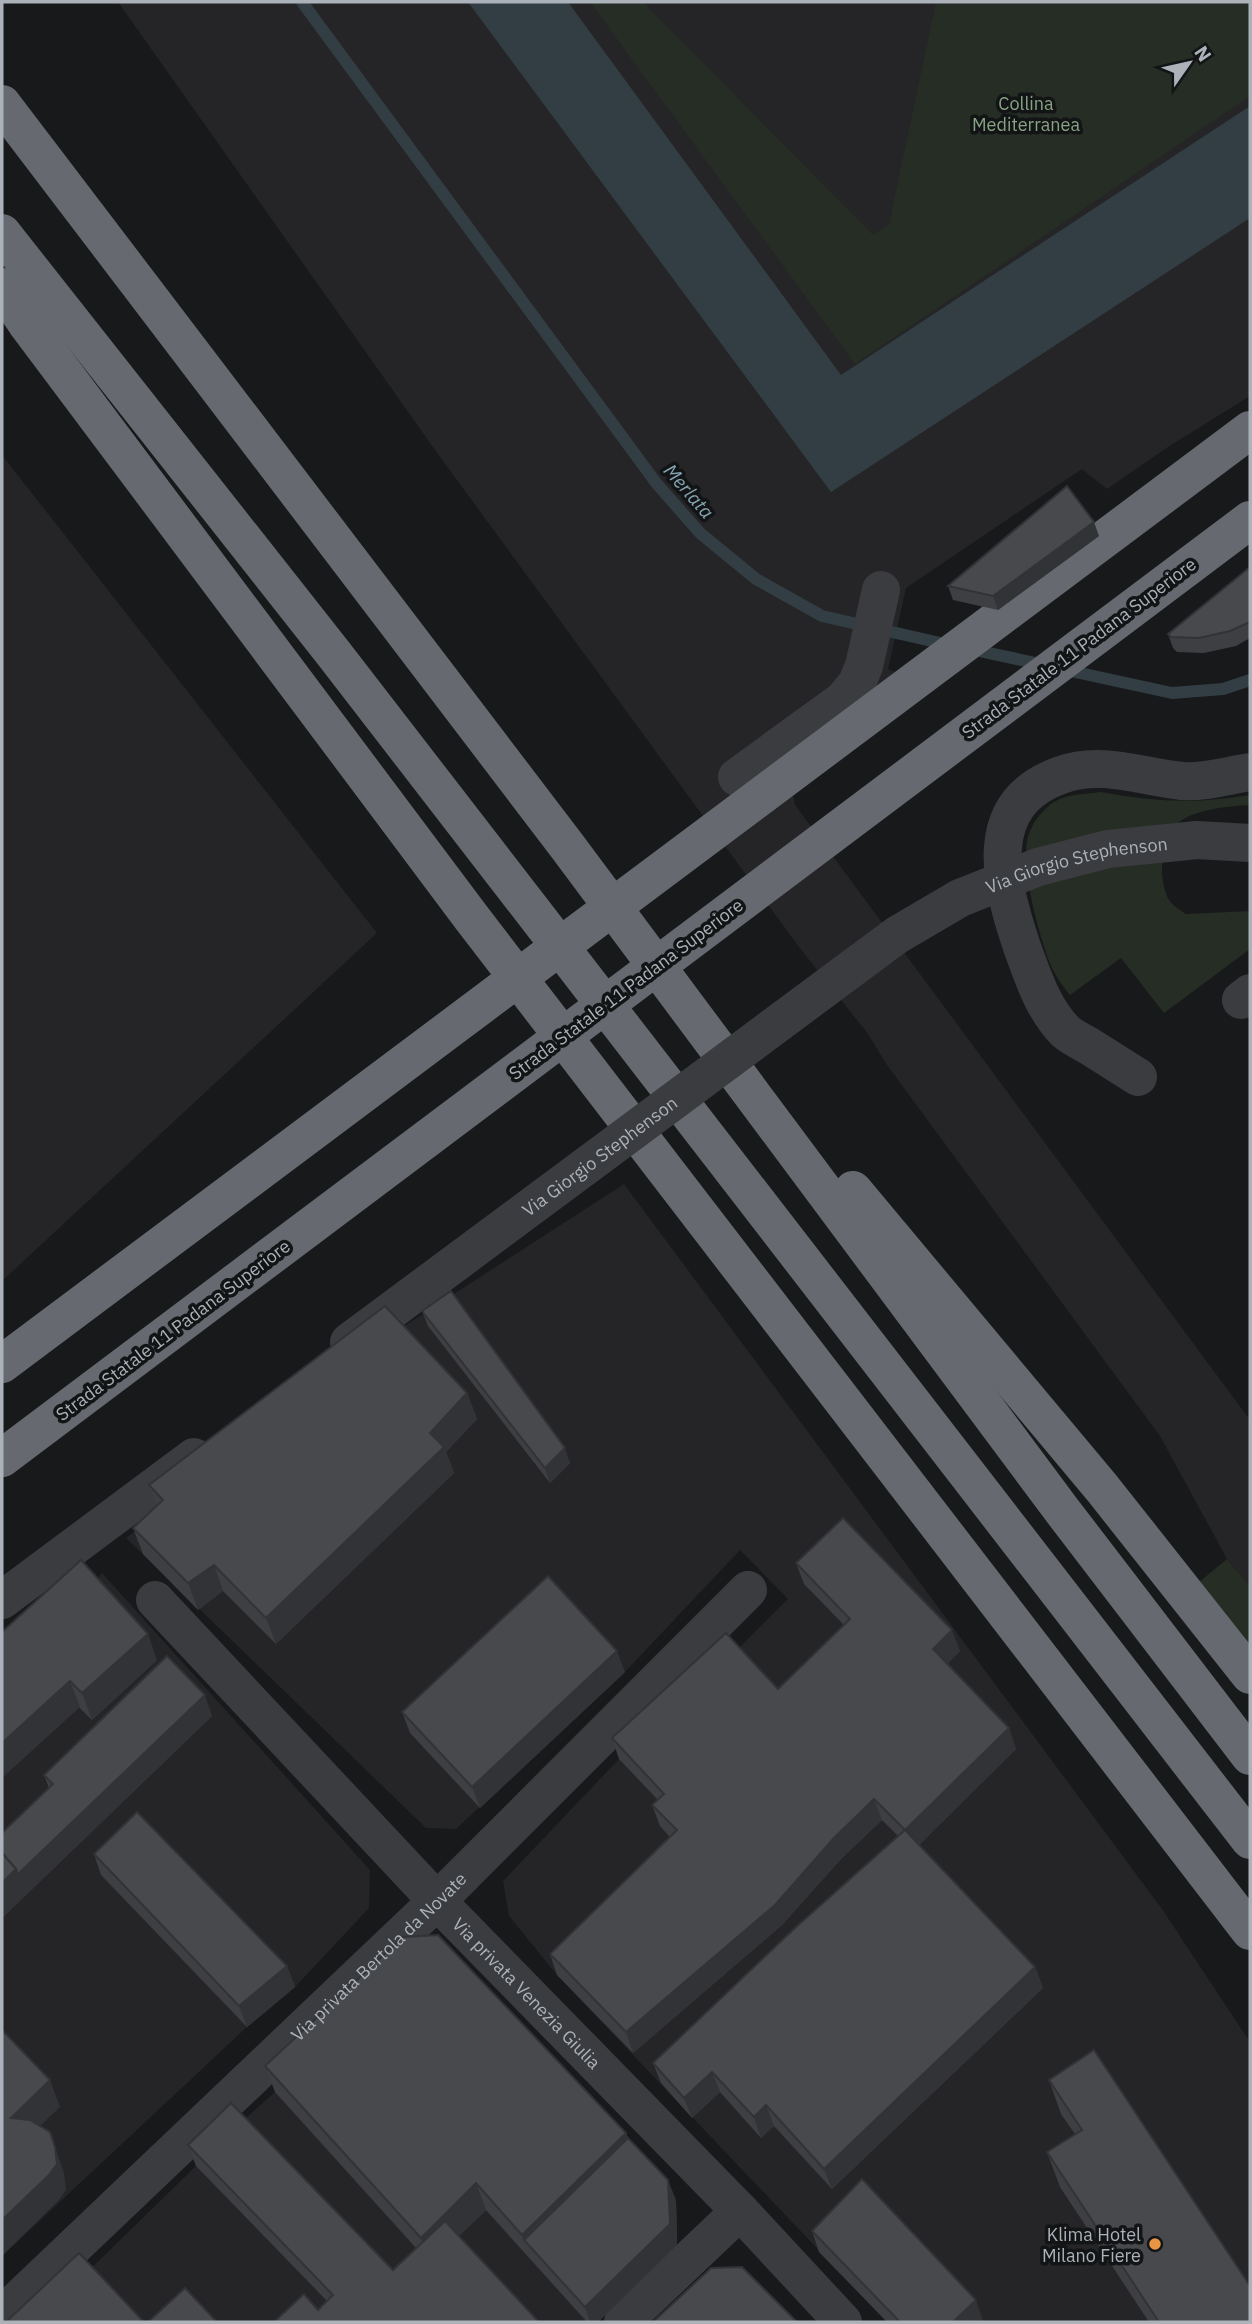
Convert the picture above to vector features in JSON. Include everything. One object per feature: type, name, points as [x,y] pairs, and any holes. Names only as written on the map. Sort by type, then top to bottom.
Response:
[{"type":"highway","points":[[2,104],[568,846],[1061,1509],[1250,1756]]},
{"type":"highway","points":[[2,233],[343,665],[1250,1840]]},
{"type":"highway","points":[[2,287],[471,917],[1250,1931]]},
{"type":"highway","points":[[2,1364],[1250,430]]},
{"type":"highway","name":"Strada Statale 11 Padana Superiore","points":[[2,1458],[1250,520]]},
{"type":"highway","points":[[568,846],[1102,1488],[1250,1675]]},
{"type":"street","points":[[737,777],[844,700],[857,683],[864,666],[881,590]]},
{"type":"street","points":[[1138,1077],[1067,1032],[1038,992],[1007,904],[1001,862],[1004,834],[1016,805],[1038,785],[1063,774],[1089,769],[1117,770],[1184,781],[1250,772]]},
{"type":"street","name":"Via Giorgio Stephenson","points":[[323,1361],[897,935],[960,898],[1038,867],[1108,849],[1197,840],[1250,843]]},
{"type":"street","points":[[2,1600],[222,1436]]},
{"type":"street","name":"Via privata Bertola da Novate","points":[[2,2315],[437,1901],[748,1590]]},
{"type":"street","name":"Via privata Venezia Giulia","points":[[155,1600],[437,1901],[740,2211],[843,2322]]},
{"type":"street","points":[[623,2322],[740,2211]]},
{"type":"shaded area","points":[[118,2],[1250,2],[1250,396],[1107,489],[1082,469],[906,588],[888,669],[895,672],[888,699],[791,779],[795,805],[1250,1420],[1250,1586],[1227,1559],[1160,1436],[887,1065],[868,1034],[799,947],[435,450]]},
{"type":"shaded area","points":[[468,2],[568,2],[841,375],[1250,106],[1250,218],[831,492]]},
{"type":"shaded area","points":[[2,455],[377,933],[2,1281]]},
{"type":"shaded area","points":[[624,1184],[1162,1909],[1250,2042],[1250,2322],[887,2322],[557,1975],[509,1916],[503,1881],[619,1759],[788,1599],[740,1550],[625,1672],[456,1829],[426,1828],[126,1538],[395,1332]]},
{"type":"shaded area","points":[[102,1573],[370,1870],[369,1908],[295,1987],[247,2027],[2,2256],[2,1667],[91,1587]]},
{"type":"shaded area","points":[[275,2092],[676,2200],[677,2245],[598,2322],[36,2322]]},
{"type":"green space","name":"Collina Mediterranea","points":[[590,2],[643,2],[873,235],[889,224],[936,2],[1250,2],[1250,96],[855,364]]},
{"type":"green space","points":[[1101,792],[1176,801],[1250,795],[1250,805],[1197,813],[1182,820],[1169,835],[1162,869],[1169,900],[1186,914],[1250,911],[1250,949],[1164,1013],[1121,958],[1070,995],[1052,968],[1042,938],[1028,879],[1026,861],[1030,831],[1040,815],[1059,799]]},
{"type":"green space","points":[[1227,1559],[1250,1586],[1250,1645],[1199,1582]]},
{"type":"building","points":[[1067,486],[1094,522],[993,596],[948,586]]},
{"type":"building","points":[[1250,567],[1250,622],[1230,631],[1199,638],[1171,637],[1168,634]]},
{"type":"building","points":[[451,1291],[565,1448],[545,1468],[422,1311]]},
{"type":"building","points":[[385,1306],[467,1393],[430,1433],[444,1447],[266,1618],[214,1565],[188,1583],[133,1528],[163,1500],[149,1485]]},
{"type":"building","points":[[843,1518],[952,1630],[933,1649],[1009,1728],[905,1830],[874,1799],[833,1839],[775,1905],[626,2032],[550,1954],[677,1830],[652,1805],[664,1794],[612,1738],[726,1633],[778,1689],[850,1619],[796,1563]]},
{"type":"building","points":[[81,1560],[148,1634],[82,1693],[70,1681],[2,1743],[2,1632]]},
{"type":"building","points":[[548,1576],[617,1651],[472,1787],[402,1712]]},
{"type":"building","points":[[167,1656],[205,1695],[18,1874],[2,1853],[2,1833],[53,1784],[44,1775]]},
{"type":"building","points":[[137,1812],[287,1966],[239,2006],[94,1854]]},
{"type":"building","points":[[905,1830],[1035,1967],[824,2169],[766,2105],[754,2117],[712,2072],[684,2098],[653,2063],[795,1928]]},
{"type":"building","points":[[2,1853],[16,1869],[2,1883]]},
{"type":"building","points":[[438,1935],[626,2133],[522,2235],[476,2183],[421,2238],[265,2066],[403,1937]]},
{"type":"building","points":[[2,2030],[50,2080],[11,2118],[30,2120],[50,2132],[57,2164],[2,2220]]},
{"type":"building","name":"Klima Hotel Milano Fiere","points":[[1094,2050],[1250,2286],[1250,2322],[1159,2322],[1047,2152],[1082,2130],[1049,2080]]},
{"type":"building","points":[[231,2103],[393,2270],[445,2221],[539,2322],[274,2322],[304,2294],[318,2310],[333,2295],[188,2145]]},
{"type":"building","points":[[628,2138],[668,2180],[670,2224],[585,2307],[524,2240]]},
{"type":"building","points":[[862,2179],[976,2300],[953,2322],[900,2322],[812,2231]]},
{"type":"building","points":[[79,2253],[144,2322],[6,2322]]},
{"type":"building","points":[[742,2267],[797,2322],[653,2322],[711,2268]]},
{"type":"building","points":[[185,2288],[217,2322],[148,2322]]},
{"type":"waterway","name":"Merlata","points":[[302,2],[657,484],[700,533],[756,579],[822,616],[949,645]]},
{"type":"waterway","name":"Merlata","points":[[970,649],[1045,665]]},
{"type":"waterway","name":"Merlata","points":[[1066,670],[1172,693],[1223,689],[1250,680]]},
{"type":"place","name":"Klima Hotel Milano Fiere","points":[[1155,2244]]}]
